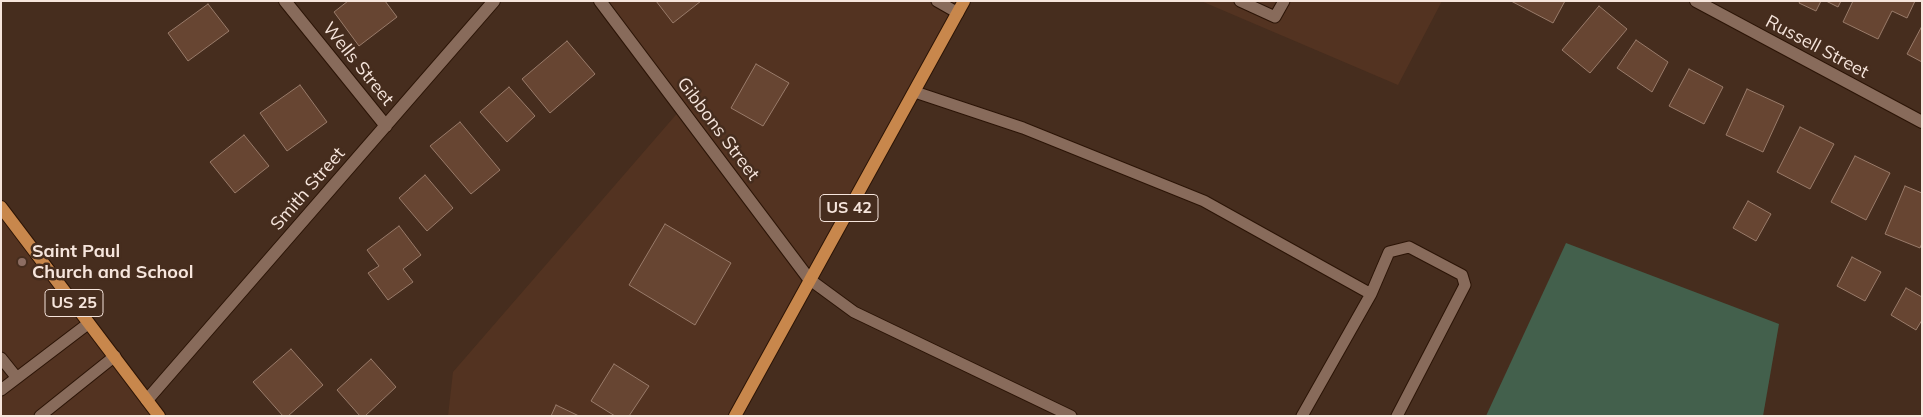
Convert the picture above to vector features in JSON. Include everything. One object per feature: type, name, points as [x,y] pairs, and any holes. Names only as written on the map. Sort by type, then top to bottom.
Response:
[{"type":"main road","name":"US 42","points":[[735,416],[964,1]]},
{"type":"main road","name":"US 25","points":[[1,207],[159,416]]},
{"type":"street","name":"Wells Street","points":[[284,1],[386,126]]},
{"type":"street","name":"Smith Street","points":[[147,400],[494,1]]},
{"type":"street","name":"Gibbons Street","points":[[600,1],[809,279]]},
{"type":"street","name":"Russell Street","points":[[1696,1],[1922,122]]},
{"type":"lane","points":[[937,1],[958,13]]},
{"type":"lane","points":[[1240,1],[1275,17],[1284,1]]},
{"type":"lane","points":[[915,92],[1023,128],[1204,200],[1371,294]]},
{"type":"lane","points":[[1302,416],[1371,294],[1390,252],[1409,247],[1462,274],[1465,286],[1397,416]]},
{"type":"lane","points":[[809,279],[854,312],[1071,416]]},
{"type":"lane","points":[[1,390],[89,323]]},
{"type":"lane","points":[[40,416],[115,356]]},
{"type":"lane","points":[[1,358],[17,378]]},
{"type":"shaded area","points":[[600,1],[966,1],[735,416],[448,416],[453,372],[681,109]]},
{"type":"shaded area","points":[[1201,1],[1442,1],[1398,85]]},
{"type":"shaded area","name":"Saint Paul Church and School","points":[[1,207],[159,416],[1,416]]},
{"type":"green space","points":[[1566,243],[1779,324],[1763,416],[1486,416]]},
{"type":"building","points":[[348,1],[385,1],[397,17],[359,46],[334,12]]},
{"type":"building","points":[[656,1],[701,1],[673,23]]},
{"type":"building","points":[[1511,1],[1565,1],[1553,23]]},
{"type":"building","points":[[1800,1],[1821,1],[1816,11],[1799,3]]},
{"type":"building","points":[[1826,1],[1841,1],[1838,7]]},
{"type":"building","points":[[1853,1],[1915,1],[1907,18],[1892,11],[1878,39],[1843,22]]},
{"type":"building","points":[[208,4],[229,31],[188,61],[168,33]]},
{"type":"building","points":[[1599,6],[1627,29],[1590,73],[1562,50]]},
{"type":"building","points":[[1922,26],[1922,62],[1907,54]]},
{"type":"building","points":[[1636,40],[1668,62],[1652,92],[1617,68]]},
{"type":"building","points":[[567,41],[595,74],[550,113],[522,79]]},
{"type":"building","points":[[756,64],[789,83],[763,126],[731,108]]},
{"type":"building","points":[[1689,69],[1723,87],[1704,124],[1669,106]]},
{"type":"building","points":[[300,85],[327,122],[287,151],[260,113]]},
{"type":"building","points":[[509,87],[535,116],[507,142],[480,112]]},
{"type":"building","points":[[1747,89],[1784,106],[1763,152],[1726,135]]},
{"type":"building","points":[[460,122],[500,170],[471,194],[430,146]]},
{"type":"building","points":[[1800,127],[1834,144],[1810,189],[1777,172]]},
{"type":"building","points":[[244,135],[269,166],[235,193],[210,162]]},
{"type":"building","points":[[1855,156],[1890,173],[1866,220],[1831,202]]},
{"type":"building","points":[[425,175],[453,208],[427,231],[399,198]]},
{"type":"building","points":[[1905,186],[1922,193],[1922,243],[1920,248],[1885,234]]},
{"type":"building","points":[[1748,201],[1771,214],[1756,241],[1733,228]]},
{"type":"building","points":[[665,224],[731,263],[695,325],[629,285]]},
{"type":"building","points":[[399,226],[421,255],[403,269],[413,282],[388,300],[368,273],[379,266],[367,250]]},
{"type":"building","points":[[1852,257],[1881,272],[1865,301],[1837,286]]},
{"type":"building","points":[[1906,288],[1922,297],[1922,320],[1916,330],[1891,315]]},
{"type":"building","points":[[291,349],[323,385],[288,416],[283,416],[253,382]]},
{"type":"building","points":[[371,359],[396,387],[365,416],[360,416],[337,390]]},
{"type":"building","points":[[614,364],[649,386],[629,416],[615,416],[591,401]]},
{"type":"building","points":[[556,405],[579,416],[551,416]]},
{"type":"place","name":"Saint Paul Church and School","points":[[22,262]]}]
